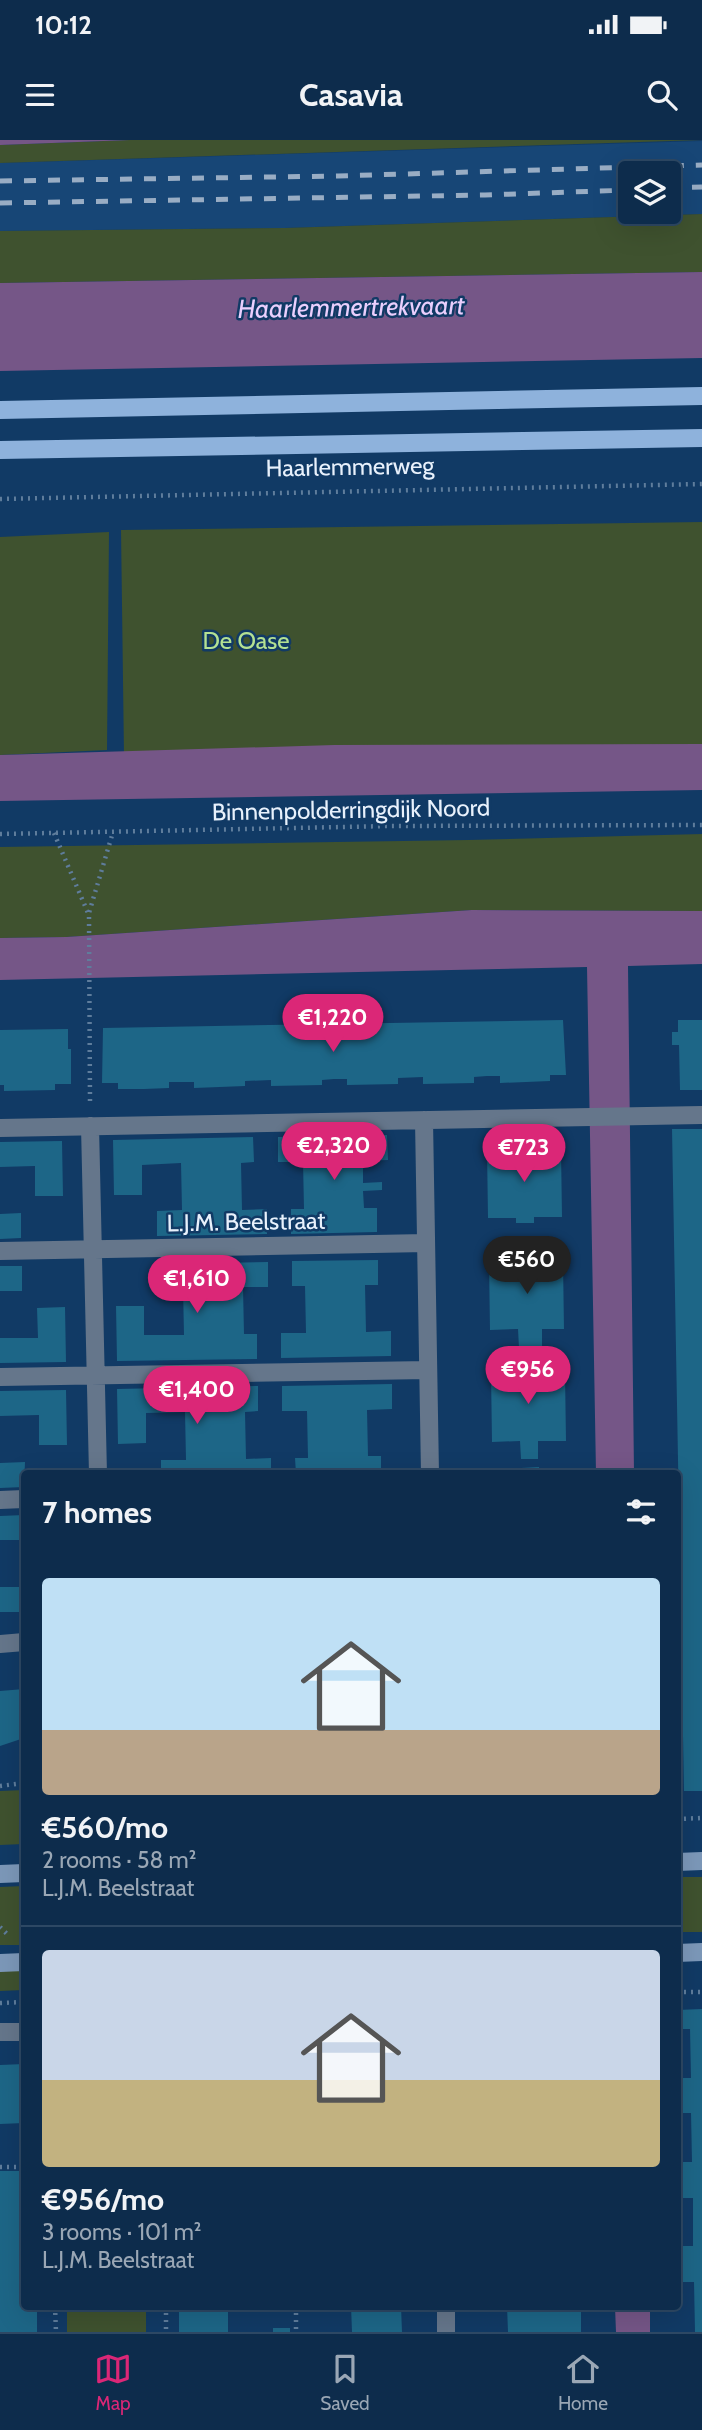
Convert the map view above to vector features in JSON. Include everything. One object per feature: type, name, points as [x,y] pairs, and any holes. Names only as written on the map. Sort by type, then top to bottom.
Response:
[{"type":"main road","points":[[0,410],[702,396]]},
{"type":"main road","name":"Haarlemmerweg","points":[[0,450],[702,438]]},
{"type":"street","points":[[0,1128],[702,1115]]},
{"type":"street","points":[[424,1120],[430,1470]]},
{"type":"street","points":[[90,1126],[98,1470]]},
{"type":"street","name":"L.J.M. Beelstraat","points":[[0,1251],[426,1243]]},
{"type":"street","points":[[0,1377],[428,1370]]},
{"type":"street","points":[[0,1500],[21,1499]]},
{"type":"street","points":[[0,1644],[21,1642]]},
{"type":"street","points":[[681,1862],[702,1861]]},
{"type":"street","points":[[0,1874],[21,1873]]},
{"type":"street","points":[[681,1952],[702,1952]]},
{"type":"street","points":[[0,1963],[21,1962]]},
{"type":"street","points":[[0,2032],[21,2032]]},
{"type":"street","points":[[446,2310],[446,2332]]},
{"type":"path","name":"Haarlemmerweg","points":[[0,499],[702,484]]},
{"type":"path","name":"Binnenpolderringdijk Noord","points":[[0,834],[391,826],[702,825]]},
{"type":"path","points":[[90,1126],[89,913],[113,832]]},
{"type":"path","points":[[54,833],[89,913]]},
{"type":"path","points":[[0,1786],[21,1783]]},
{"type":"path","points":[[681,1819],[702,1818]]},
{"type":"path","points":[[681,1992],[702,1992]]},
{"type":"path","points":[[0,2003],[21,2002]]},
{"type":"path","points":[[0,2167],[21,2167]]},
{"type":"path","points":[[55,2310],[55,2332]]},
{"type":"path","points":[[166,2310],[166,2332]]},
{"type":"path","points":[[296,2310],[296,2332]]},
{"type":"shaded area","points":[[702,141],[702,214],[681,215],[681,161],[618,161],[618,217],[285,228],[0,231],[0,163]]},
{"type":"green space","points":[[130,140],[702,140],[0,163],[0,145]]},
{"type":"green space","points":[[702,214],[702,272],[0,283],[0,231],[285,228],[618,217],[618,224],[681,224],[681,215]]},
{"type":"green space","name":"De Oase","points":[[702,522],[702,745],[124,756],[121,530]]},
{"type":"green space","points":[[109,532],[107,750],[0,755],[0,537]]},
{"type":"green space","points":[[702,834],[702,911],[472,910],[66,937],[0,938],[0,847]]},
{"type":"green space","points":[[21,1790],[21,1844],[0,1845],[0,1791]]},
{"type":"green space","points":[[681,1877],[702,1877],[702,1932],[681,1932]]},
{"type":"green space","points":[[21,1886],[21,1945],[0,1945],[0,1887]]},
{"type":"green space","points":[[0,1966],[21,1970],[21,1990],[0,1991]]},
{"type":"green space","points":[[67,2310],[146,2310],[146,2332],[67,2332]]},
{"type":"water","points":[[0,140],[130,140],[0,145]]},
{"type":"water","name":"Haarlemmertrekvaart","points":[[702,272],[702,358],[0,371],[0,283]]},
{"type":"water","points":[[702,744],[702,790],[0,801],[0,755],[334,745]]},
{"type":"water","points":[[472,910],[702,911],[702,964],[628,966],[634,1470],[596,1470],[587,967],[0,980],[0,938],[66,937]]},
{"type":"water","points":[[615,2310],[650,2310],[650,2332],[616,2332]]},
{"type":"building","points":[[563,1020],[566,1075],[550,1075],[550,1081],[500,1083],[500,1076],[487,1076],[474,1077],[474,1083],[423,1084],[423,1077],[398,1078],[398,1084],[347,1085],[347,1079],[334,1079],[322,1080],[322,1085],[271,1086],[271,1080],[245,1081],[245,1086],[194,1088],[194,1082],[169,1082],[169,1088],[144,1089],[118,1089],[118,1083],[102,1083],[103,1028]]},
{"type":"building","points":[[678,1020],[702,1020],[702,1090],[680,1090],[679,1045],[672,1045],[672,1032],[678,1032]]},
{"type":"building","points":[[68,1029],[71,1084],[55,1084],[55,1090],[4,1091],[4,1085],[0,1085],[0,1030]]},
{"type":"building","points":[[672,1129],[702,1129],[702,1791],[684,1791],[681,1470],[678,1470]]},
{"type":"building","points":[[387,1135],[388,1160],[363,1161],[363,1183],[382,1182],[382,1190],[363,1191],[364,1208],[377,1208],[377,1232],[291,1234],[291,1209],[304,1209],[303,1162],[278,1162],[278,1137]]},
{"type":"building","points":[[253,1137],[254,1162],[241,1163],[242,1210],[267,1209],[267,1234],[157,1236],[157,1211],[182,1210],[181,1163],[142,1165],[142,1195],[114,1195],[113,1140]]},
{"type":"building","points":[[62,1141],[63,1196],[35,1196],[35,1166],[0,1167],[0,1142]]},
{"type":"building","points":[[533,1144],[533,1150],[561,1149],[562,1217],[534,1217],[534,1223],[516,1223],[516,1218],[488,1218],[487,1150],[515,1150],[515,1145]]},
{"type":"building","points":[[21,1213],[21,1238],[0,1239],[0,1214]]},
{"type":"building","points":[[517,1244],[540,1244],[541,1262],[563,1261],[564,1329],[542,1329],[542,1347],[519,1348],[518,1329],[490,1330],[489,1262],[517,1262]]},
{"type":"building","points":[[378,1260],[378,1285],[365,1285],[366,1332],[391,1331],[391,1356],[281,1358],[281,1333],[306,1333],[305,1286],[292,1286],[292,1261]]},
{"type":"building","points":[[268,1262],[268,1287],[243,1287],[244,1334],[257,1334],[257,1359],[117,1361],[116,1306],[144,1306],[144,1335],[184,1335],[183,1288],[158,1288],[158,1264]]},
{"type":"building","points":[[0,1266],[22,1266],[22,1291],[0,1291]]},
{"type":"building","points":[[65,1307],[66,1362],[0,1363],[0,1338],[38,1338],[37,1308]]},
{"type":"building","points":[[542,1355],[542,1373],[565,1373],[566,1441],[538,1441],[538,1459],[521,1459],[520,1441],[492,1442],[491,1374],[513,1374],[513,1356]]},
{"type":"building","points":[[392,1384],[392,1409],[367,1410],[368,1456],[381,1456],[381,1470],[296,1470],[295,1458],[308,1458],[307,1411],[282,1411],[282,1386]]},
{"type":"building","points":[[258,1386],[258,1411],[245,1412],[246,1459],[271,1458],[271,1470],[161,1470],[161,1460],[186,1460],[185,1412],[146,1413],[146,1443],[118,1444],[117,1389]]},
{"type":"building","points":[[66,1390],[67,1445],[39,1445],[39,1415],[0,1416],[0,1391]]},
{"type":"building","points":[[25,1462],[25,1470],[21,1470],[21,1487],[0,1488],[0,1463]]},
{"type":"building","points":[[539,1467],[539,1470],[521,1470]]},
{"type":"building","points":[[21,1515],[21,1540],[0,1540],[0,1516]]},
{"type":"building","points":[[0,1587],[21,1587],[21,1612],[0,1612]]},
{"type":"building","points":[[21,1689],[21,1739],[0,1746],[0,1691]]},
{"type":"building","points":[[702,2009],[702,2332],[695,2332],[694,2282],[682,2282],[682,2246],[693,2246],[693,2198],[681,2198],[681,2162],[692,2162],[691,2113],[681,2113],[681,2078],[691,2078],[690,2029],[681,2029],[681,2010]]},
{"type":"building","points":[[21,2064],[21,2123],[0,2124],[0,2065]]},
{"type":"building","points":[[0,2171],[21,2171],[21,2310],[37,2310],[37,2332],[0,2332]]},
{"type":"building","points":[[179,2310],[228,2310],[228,2332],[179,2332]]},
{"type":"building","points":[[351,2310],[401,2310],[402,2332],[352,2332]]},
{"type":"building","points":[[507,2310],[581,2310],[581,2332],[508,2332]]},
{"type":"building","points":[[273,2328],[290,2328],[290,2332],[273,2332]]},
{"type":"railway","points":[[0,181],[338,176],[702,165]]},
{"type":"railway","points":[[681,188],[702,187]]},
{"type":"railway","points":[[0,203],[618,190]]}]
